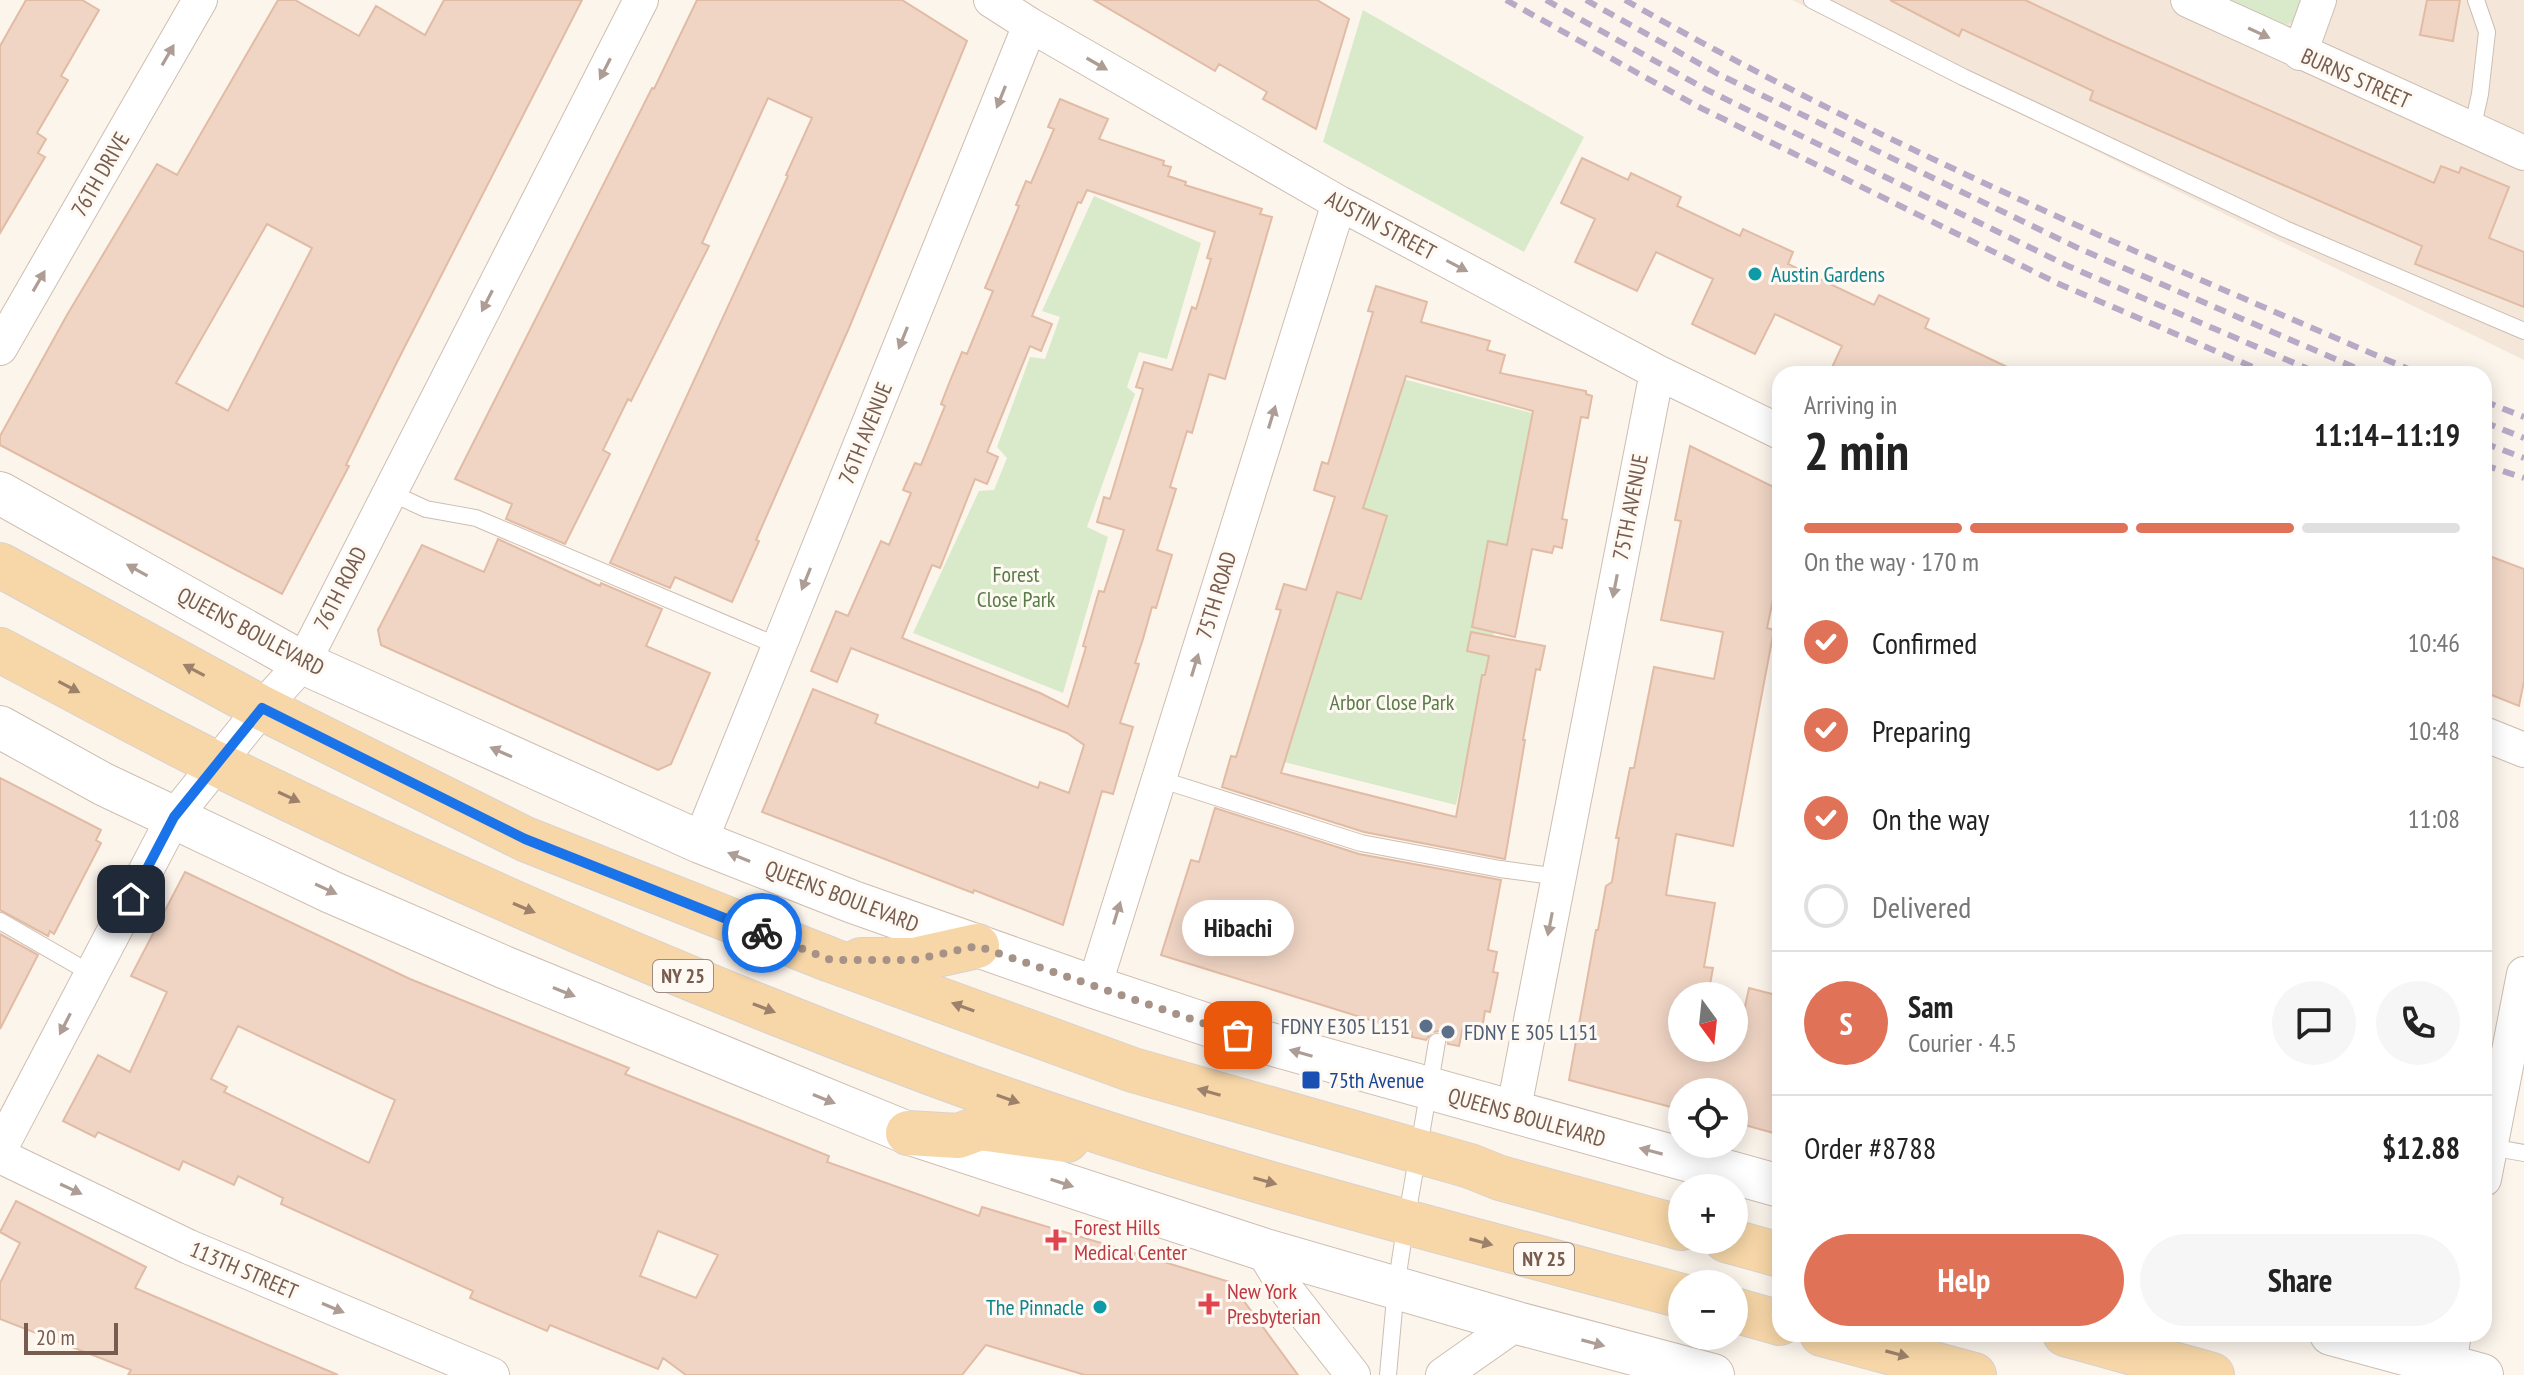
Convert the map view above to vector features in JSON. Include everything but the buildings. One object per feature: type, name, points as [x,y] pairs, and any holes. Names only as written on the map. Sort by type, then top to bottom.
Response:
[{"type":"main road","points":[[0,553],[41,588]]},
{"type":"main road","points":[[0,565],[262,708],[525,839],[831,960],[1133,1070],[1668,1224]]},
{"type":"main road","name":"NY 25","points":[[0,650],[218,765],[513,903],[663,969],[937,1075],[1163,1152],[1406,1222],[1668,1292]]},
{"type":"main road","points":[[831,960],[914,960],[977,946]]},
{"type":"main road","points":[[908,1133],[958,1136],[980,1128],[1163,1152]]},
{"type":"main road","points":[[1748,1246],[1772,1253]]},
{"type":"main road","points":[[1748,1314],[1772,1321]]},
{"type":"main road","points":[[1852,1342],[1974,1375]]},
{"type":"main road","points":[[2094,1342],[2212,1375]]},
{"type":"street","name":"76TH DRIVE","points":[[0,348],[200,0]]},
{"type":"street","name":"76TH ROAD","points":[[0,1149],[174,817],[262,708],[303,663],[641,0]]},
{"type":"street","name":"AUSTIN STREET","points":[[991,0],[1339,203],[1657,372],[1772,428]]},
{"type":"street","name":"BURNS STREET","points":[[2188,0],[2524,153]]},
{"type":"street","points":[[2300,53],[2319,0]]},
{"type":"street","name":"76TH AVENUE","points":[[700,842],[1030,25]]},
{"type":"street","name":"75TH ROAD","points":[[1094,987],[1339,203]]},
{"type":"street","name":"75TH AVENUE","points":[[1513,1113],[1657,372]]},
{"type":"street","name":"QUEENS BOULEVARD","points":[[0,493],[303,663],[700,842],[853,902],[1238,1035],[1772,1184]]},
{"type":"street","points":[[0,727],[103,784],[331,892],[506,968],[908,1133],[1262,1249],[1517,1323],[1713,1375]]},
{"type":"street","points":[[2492,737],[2524,750]]},
{"type":"street","points":[[2492,1137],[2524,974]]},
{"type":"street","name":"113TH STREET","points":[[0,1156],[189,1247],[492,1375]]},
{"type":"street","points":[[1262,1249],[1288,1292],[1353,1375]]},
{"type":"street","points":[[1443,1375],[1517,1323]]},
{"type":"street","points":[[2367,1342],[2458,1362]]},
{"type":"lane","points":[[1812,0],[1963,77],[2285,229],[2524,331]]},
{"type":"lane","points":[[2472,130],[2480,94],[2487,32],[2476,0]]},
{"type":"lane","points":[[389,492],[426,509],[476,518],[778,646]]},
{"type":"lane","points":[[1159,779],[1361,843],[1559,877]]},
{"type":"lane","points":[[0,921],[92,974]]},
{"type":"lane","points":[[1388,1375],[1396,1287],[1437,1042]]},
{"type":"lane","points":[[2492,1162],[2524,1153]]},
{"type":"shaded area","points":[[1792,0],[2524,0],[2524,360],[2128,167]]},
{"type":"green space","points":[[2228,0],[2303,0],[2295,21],[2282,26]]},
{"type":"green space","points":[[1363,10],[1584,137],[1524,252],[1323,142]]},
{"type":"green space","name":"Forest Close Park","points":[[1094,196],[1201,243],[1167,359],[1139,352],[1127,387],[1135,394],[1087,527],[1108,537],[1063,693],[913,633],[979,491],[994,490],[1007,458],[997,447],[1030,357],[1045,359],[1060,317],[1042,311]]},
{"type":"green space","name":"Arbor Close Park","points":[[1403,379],[1532,413],[1507,545],[1489,541],[1494,632],[1456,805],[1284,762],[1337,592],[1361,599],[1387,516],[1363,508]]},
{"type":"railway","points":[[1506,0],[1697,106],[2057,283],[2250,366]]},
{"type":"railway","points":[[1546,0],[1707,90],[2068,266],[2301,366]]},
{"type":"railway","points":[[1586,0],[1718,74],[2080,249],[2351,366]]},
{"type":"railway","points":[[1625,0],[1721,53],[1918,152],[2117,243],[2401,366]]},
{"type":"railway","points":[[2492,404],[2524,417]]},
{"type":"railway","points":[[2492,425],[2524,438]]},
{"type":"railway","points":[[2492,446],[2524,458]]},
{"type":"railway","points":[[2492,468],[2524,478]]},
{"type":"way so far","points":[[762,933],[831,960],[914,960],[977,946],[1238,1035]]},
{"type":"place","name":"Austin Gardens","points":[[1755,274]]},
{"type":"place","name":"FDNY E305 L151","points":[[1426,1026]]},
{"type":"place","name":"FDNY E 305 L151","points":[[1448,1032]]},
{"type":"place","name":"Hibachi","points":[[1238,1035]]},
{"type":"place","name":"75th Avenue","points":[[1311,1080]]},
{"type":"place","name":"Forest Hills Medical Center","points":[[1056,1240]]},
{"type":"place","name":"New York Presbyterian","points":[[1209,1304]]},
{"type":"place","name":"The Pinnacle","points":[[1100,1307]]},
{"type":"route","points":[[131,899],[174,817],[262,708],[525,839],[762,933]]}]
